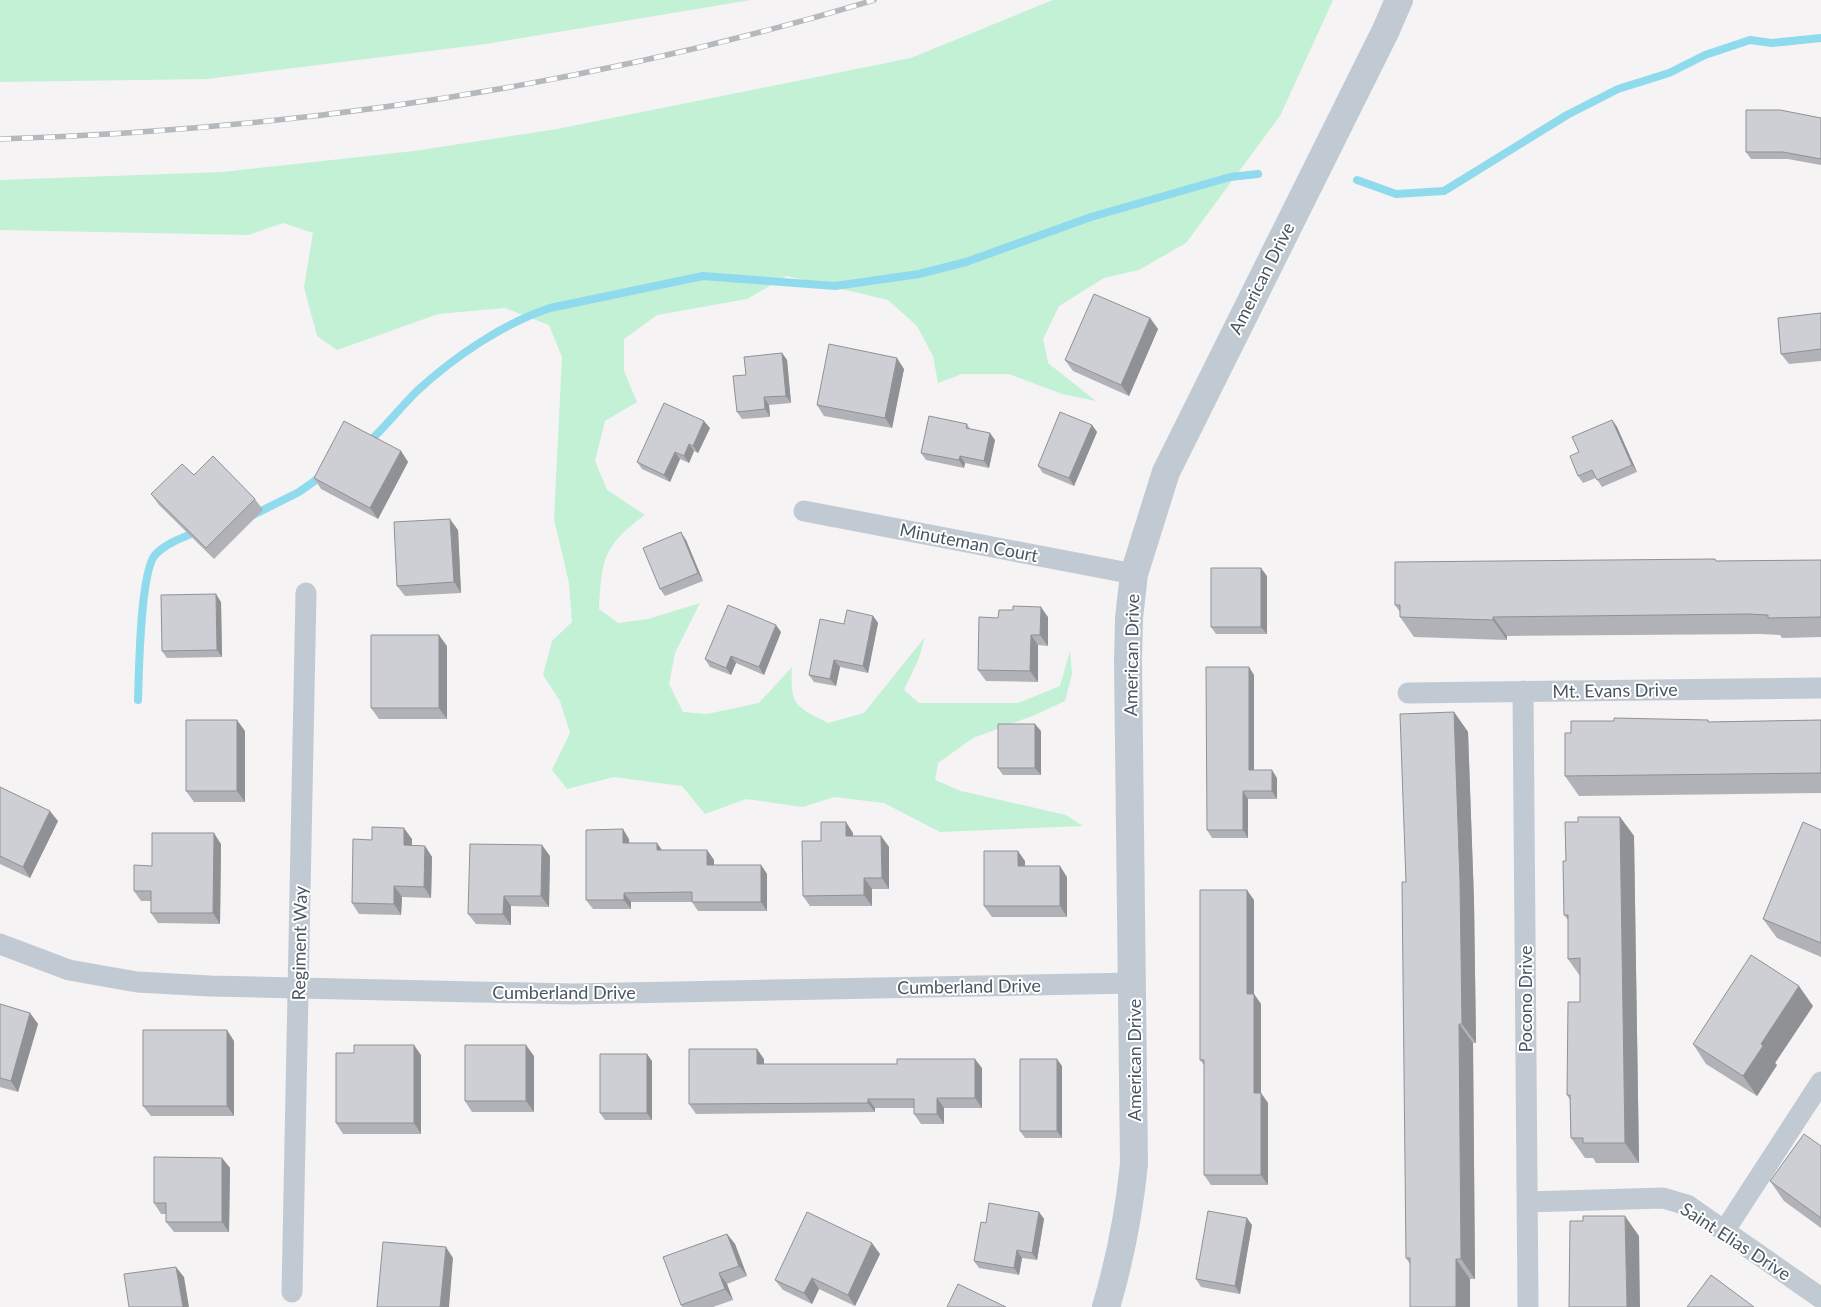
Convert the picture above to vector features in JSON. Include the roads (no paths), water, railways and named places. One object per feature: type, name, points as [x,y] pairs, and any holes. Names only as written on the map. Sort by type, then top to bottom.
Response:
[{"type":"street","name":"American Drive","points":[[1106,1307],[1121,1250],[1130,1202],[1134,1164],[1134,983],[1128,662],[1129,618],[1134,574],[1166,472],[1399,0]]},
{"type":"street","name":"Minuteman Court","points":[[804,511],[1134,574]]},
{"type":"street","name":"Regiment Way","points":[[292,1292],[306,593]]},
{"type":"street","name":"Mt. Evans Drive","points":[[1408,693],[1821,688]]},
{"type":"street","name":"Pocono Drive","points":[[1523,691],[1528,1307]]},
{"type":"street","name":"Cumberland Drive","points":[[0,944],[69,970],[137,982],[298,988],[572,994],[1134,983]]},
{"type":"street","points":[[1725,1230],[1821,1082]]},
{"type":"street","name":"Saint Elias Drive","points":[[1527,1202],[1663,1198],[1687,1205],[1821,1298]]},
{"type":"waterway","points":[[1357,180],[1396,194],[1444,191],[1567,115],[1618,89],[1669,73],[1705,55],[1750,40],[1772,43],[1821,38]]},
{"type":"waterway","points":[[367,444],[417,391],[463,354],[514,323],[550,308],[703,276],[835,286],[919,274],[966,262],[1091,217],[1230,177],[1258,174]]},
{"type":"waterway","points":[[251,516],[299,492],[323,475]]},
{"type":"waterway","points":[[138,700],[143,601],[150,565],[155,555],[164,547],[199,531]]},
{"type":"railway","points":[[0,139],[111,134],[221,126],[332,114],[442,98],[660,57],[874,0]]}]
